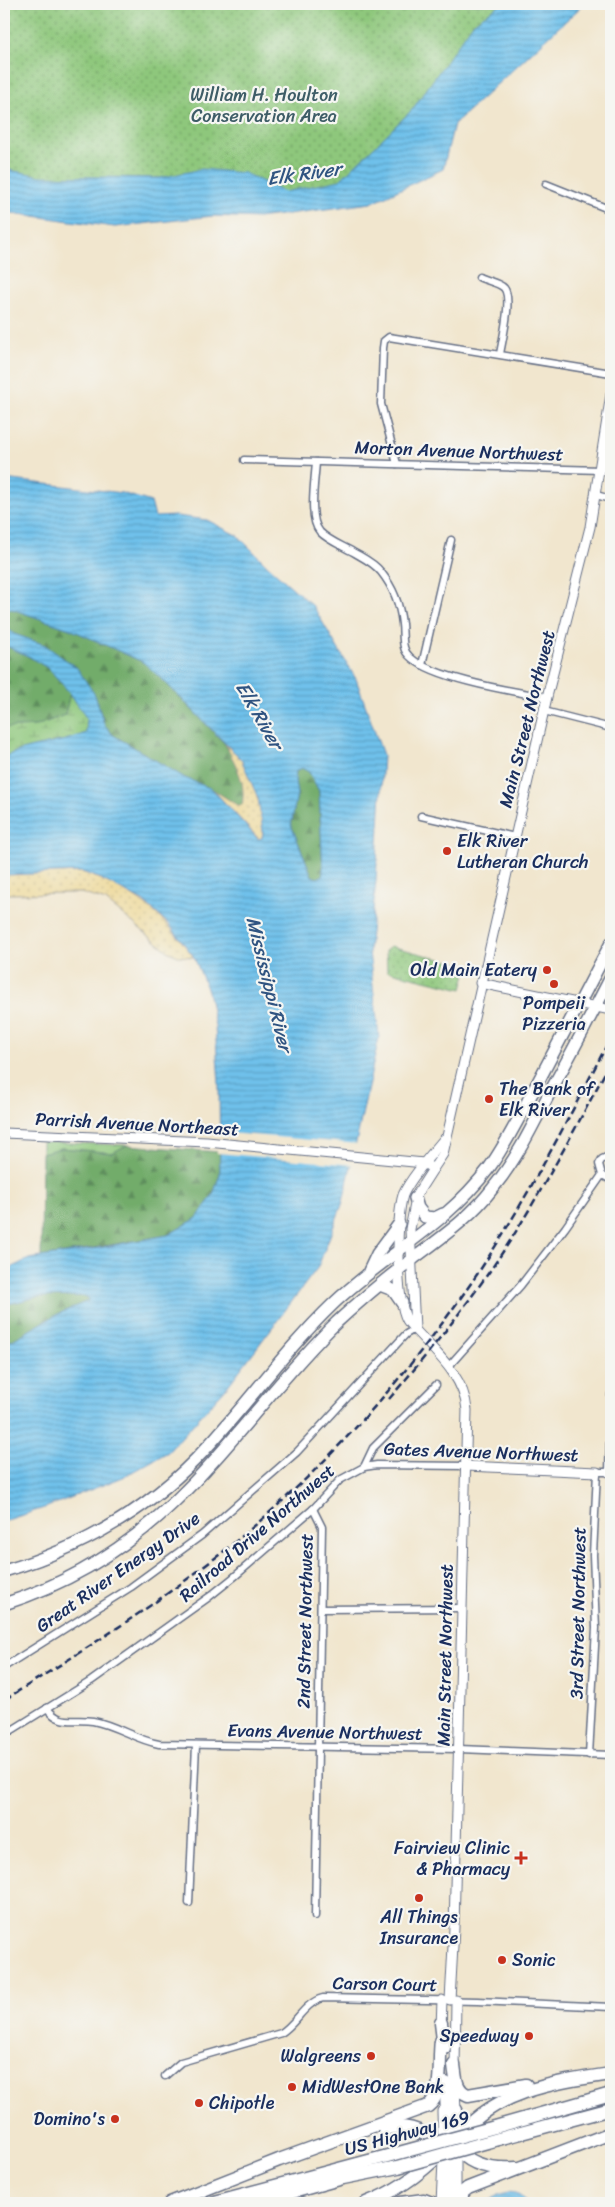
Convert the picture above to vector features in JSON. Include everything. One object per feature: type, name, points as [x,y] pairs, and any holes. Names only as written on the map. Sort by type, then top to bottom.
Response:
[{"type":"highway","points":[[4,1571],[54,1554],[95,1535],[125,1517],[156,1494],[195,1459],[317,1320],[367,1274],[452,1210],[470,1191],[499,1153],[611,943]]},
{"type":"highway","points":[[4,1604],[42,1590],[82,1571],[120,1547],[148,1525],[187,1489],[324,1336],[380,1285],[461,1222],[479,1205],[503,1176],[519,1151],[611,978]]},
{"type":"highway","points":[[415,1198],[421,1214],[430,1218],[452,1210]]},
{"type":"highway","points":[[367,1274],[377,1254],[399,1224]]},
{"type":"highway","points":[[380,1285],[393,1290],[402,1303]]},
{"type":"highway","points":[[441,2023],[445,2060],[445,2104],[452,2166],[452,2203]]},
{"type":"highway","points":[[170,2203],[428,2106],[434,2102],[438,2091],[438,2056],[441,2041]]},
{"type":"highway","points":[[454,2065],[459,2088],[462,2093],[468,2095],[546,2082],[611,2074]]},
{"type":"highway","points":[[366,2203],[386,2195],[409,2181],[497,2103],[528,2090],[585,2078]]},
{"type":"highway","name":"US Highway 169","points":[[254,2203],[343,2178],[398,2167],[611,2094]]},
{"type":"highway","name":"US Highway 169","points":[[211,2203],[395,2154],[611,2109]]},
{"type":"highway","points":[[442,2182],[455,2126],[456,2110]]},
{"type":"highway","points":[[388,2122],[405,2121],[420,2125],[480,2166],[496,2169],[516,2168]]},
{"type":"highway","points":[[268,2166],[280,2164],[366,2134],[398,2127],[422,2132],[432,2140],[449,2146]]},
{"type":"highway","points":[[458,2203],[463,2192],[468,2188],[611,2133]]},
{"type":"highway","points":[[448,2203],[449,2146]]},
{"type":"highway","points":[[401,2203],[424,2200],[432,2203]]},
{"type":"main road","name":"Main Street Northwest","points":[[415,1329],[410,1243],[415,1198],[443,1154],[445,1137],[480,983],[547,698],[576,587],[596,495],[611,394]]},
{"type":"main road","points":[[480,983],[611,1010]]},
{"type":"main road","name":"Parrish Avenue Northeast","points":[[4,1133],[207,1142],[424,1163]]},
{"type":"main road","name":"Main Street Northwest","points":[[445,1137],[424,1163],[403,1196],[398,1251],[402,1303],[405,1316],[449,1366],[457,1378],[466,1401],[454,1950],[449,2000],[456,2110]]},
{"type":"main road","points":[[402,1161],[409,1173],[410,1183]]},
{"type":"main road","points":[[424,1163],[433,1169]]},
{"type":"main road","name":"Gates Avenue Northwest","points":[[466,1466],[597,1472]]},
{"type":"main road","name":"Main Street Northwest","points":[[449,2000],[441,2023],[441,2041],[449,2146],[458,2203]]},
{"type":"main road","points":[[441,2203],[442,2182]]},
{"type":"street","points":[[546,184],[611,210]]},
{"type":"street","points":[[479,277],[501,285],[507,292],[508,306],[500,354]]},
{"type":"street","points":[[398,464],[381,404],[383,348],[386,338],[393,337],[611,373]]},
{"type":"street","name":"Morton Avenue Northwest","points":[[244,460],[600,470]]},
{"type":"street","points":[[316,462],[313,514],[316,527],[324,535],[368,559],[380,571],[395,594],[402,622],[405,650],[422,665],[460,679],[547,698]]},
{"type":"street","points":[[596,495],[611,499]]},
{"type":"street","points":[[422,665],[451,540]]},
{"type":"street","points":[[544,711],[611,728]]},
{"type":"street","points":[[421,816],[515,837]]},
{"type":"street","points":[[611,1155],[602,1159],[599,1164],[602,1175],[611,1180]]},
{"type":"street","points":[[449,1366],[521,1286],[602,1175]]},
{"type":"street","name":"Great River Energy Drive","points":[[4,1668],[131,1587],[202,1535],[297,1452],[406,1334],[415,1329]]},
{"type":"street","points":[[364,1467],[373,1448],[436,1385]]},
{"type":"street","points":[[597,1472],[610,1472],[611,1394]]},
{"type":"street","name":"Gates Avenue Northwest","points":[[364,1467],[377,1465],[466,1466]]},
{"type":"street","name":"Railroad Drive Northwest","points":[[4,1735],[90,1680],[209,1597],[313,1509],[340,1480],[364,1467]]},
{"type":"street","name":"3rd Street Northwest","points":[[590,1755],[596,1628],[593,1555],[597,1472]]},
{"type":"street","name":"2nd Street Northwest","points":[[313,1509],[322,1527],[316,1747],[315,1916]]},
{"type":"street","points":[[321,1609],[462,1608]]},
{"type":"street","name":"Evans Avenue Northwest","points":[[47,1708],[53,1716],[60,1720],[94,1721],[146,1742],[196,1745],[459,1749],[611,1755]]},
{"type":"street","points":[[189,1903],[196,1745]]},
{"type":"street","name":"Carson Court","points":[[165,2076],[181,2062],[280,2033],[290,2028],[309,2004],[318,2000],[449,2000],[611,2007]]},
{"type":"green space","name":"William H. Houlton Conservation Area","points":[[4,4],[548,4],[425,91],[412,110],[340,180],[286,208],[4,193]]},
{"type":"green space","points":[[4,609],[12,609],[70,629],[143,662],[225,744],[239,770],[245,793],[242,805],[237,805],[212,789],[185,778],[113,735],[104,724],[95,695],[45,645],[14,634],[4,626]]},
{"type":"green space","points":[[4,645],[30,657],[49,669],[70,693],[65,715],[36,726],[4,728]]},
{"type":"green space","points":[[70,693],[87,719],[86,733],[65,740],[24,749],[4,757],[4,728],[36,726],[65,715]]},
{"type":"green space","points":[[302,768],[309,772],[319,791],[323,872],[322,877],[317,878],[312,876],[291,825],[297,794],[296,770]]},
{"type":"green space","points":[[390,946],[468,966],[462,989],[387,971],[386,951]]},
{"type":"green space","points":[[42,1142],[127,1145],[112,1153],[62,1148],[42,1153]]},
{"type":"green space","points":[[127,1145],[220,1152],[220,1174],[213,1195],[197,1218],[168,1235],[41,1257],[42,1153],[62,1148],[112,1153]]},
{"type":"green space","points":[[85,1296],[88,1298],[88,1301],[56,1315],[4,1345],[4,1305],[37,1297]]},
{"type":"sand","points":[[225,744],[240,758],[250,777],[258,798],[263,830],[262,838],[259,839],[212,789],[237,805],[242,805],[243,789],[241,781]]},
{"type":"sand","points":[[82,872],[118,887],[146,905],[182,941],[194,957],[178,956],[169,952],[106,901],[81,893],[4,894],[4,875]]},
{"type":"water","points":[[501,4],[584,4],[454,124],[443,169],[371,203],[258,218],[213,216],[115,227],[4,212],[4,169],[41,176],[160,178],[202,169],[244,173],[285,192],[340,180],[412,110],[474,22]]},
{"type":"water","points":[[4,479],[122,493],[151,502],[155,517],[176,516],[207,520],[238,536],[269,567],[313,606],[356,679],[383,755],[376,880],[369,952],[379,1037],[343,1202],[318,1267],[227,1387],[168,1452],[123,1477],[47,1507],[4,1521],[4,1345],[56,1315],[88,1301],[88,1298],[85,1296],[37,1297],[4,1305],[4,1275],[12,1267],[29,1259],[168,1235],[197,1218],[213,1195],[220,1174],[219,1084],[215,1026],[208,991],[194,957],[170,925],[143,901],[99,878],[82,872],[4,875],[4,757],[24,749],[65,740],[86,733],[87,719],[70,693],[49,669],[30,657],[4,645],[4,626],[14,634],[45,645],[77,668],[95,695],[104,724],[113,735],[185,778],[212,789],[258,839],[262,838],[263,832],[258,798],[241,759],[143,662],[70,629],[12,609],[4,609]],"holes":[[[302,768],[309,772],[319,791],[323,872],[322,876],[317,878],[312,876],[291,825],[297,794],[296,771]]]},
{"type":"water","points":[[508,2192],[519,2194],[526,2203],[485,2203],[498,2195]]},
{"type":"pier","points":[[217,1132],[359,1144],[354,1165],[217,1153]]},
{"type":"railway","points":[[4,1700],[132,1618],[206,1565],[282,1501],[354,1430],[419,1353],[478,1273],[531,1186],[611,1037]]},
{"type":"railway","points":[[389,1399],[427,1354],[481,1284],[514,1235],[611,1061]]},
{"type":"place","name":"Elk River Lutheran Church","points":[[447,851]]},
{"type":"place","name":"Old Main Eatery","points":[[547,970]]},
{"type":"place","name":"Pompeii Pizzeria","points":[[554,984]]},
{"type":"place","name":"The Bank of Elk River","points":[[489,1099]]},
{"type":"place","name":"Fairview Clinic & Pharmacy","points":[[521,1858]]},
{"type":"place","name":"All Things Insurance","points":[[419,1898]]},
{"type":"place","name":"Sonic","points":[[502,1960]]},
{"type":"place","name":"Speedway","points":[[529,2036]]},
{"type":"place","name":"Walgreens","points":[[371,2056]]},
{"type":"place","name":"MidWestOne Bank","points":[[292,2087]]},
{"type":"place","name":"Chipotle","points":[[199,2103]]},
{"type":"place","name":"Domino's","points":[[115,2119]]},
{"type":"water label","name":"Elk River","points":[[304,173]]},
{"type":"water label","name":"Elk River","points":[[260,715]]},
{"type":"water label","name":"Mississippi River","points":[[270,984]]}]
